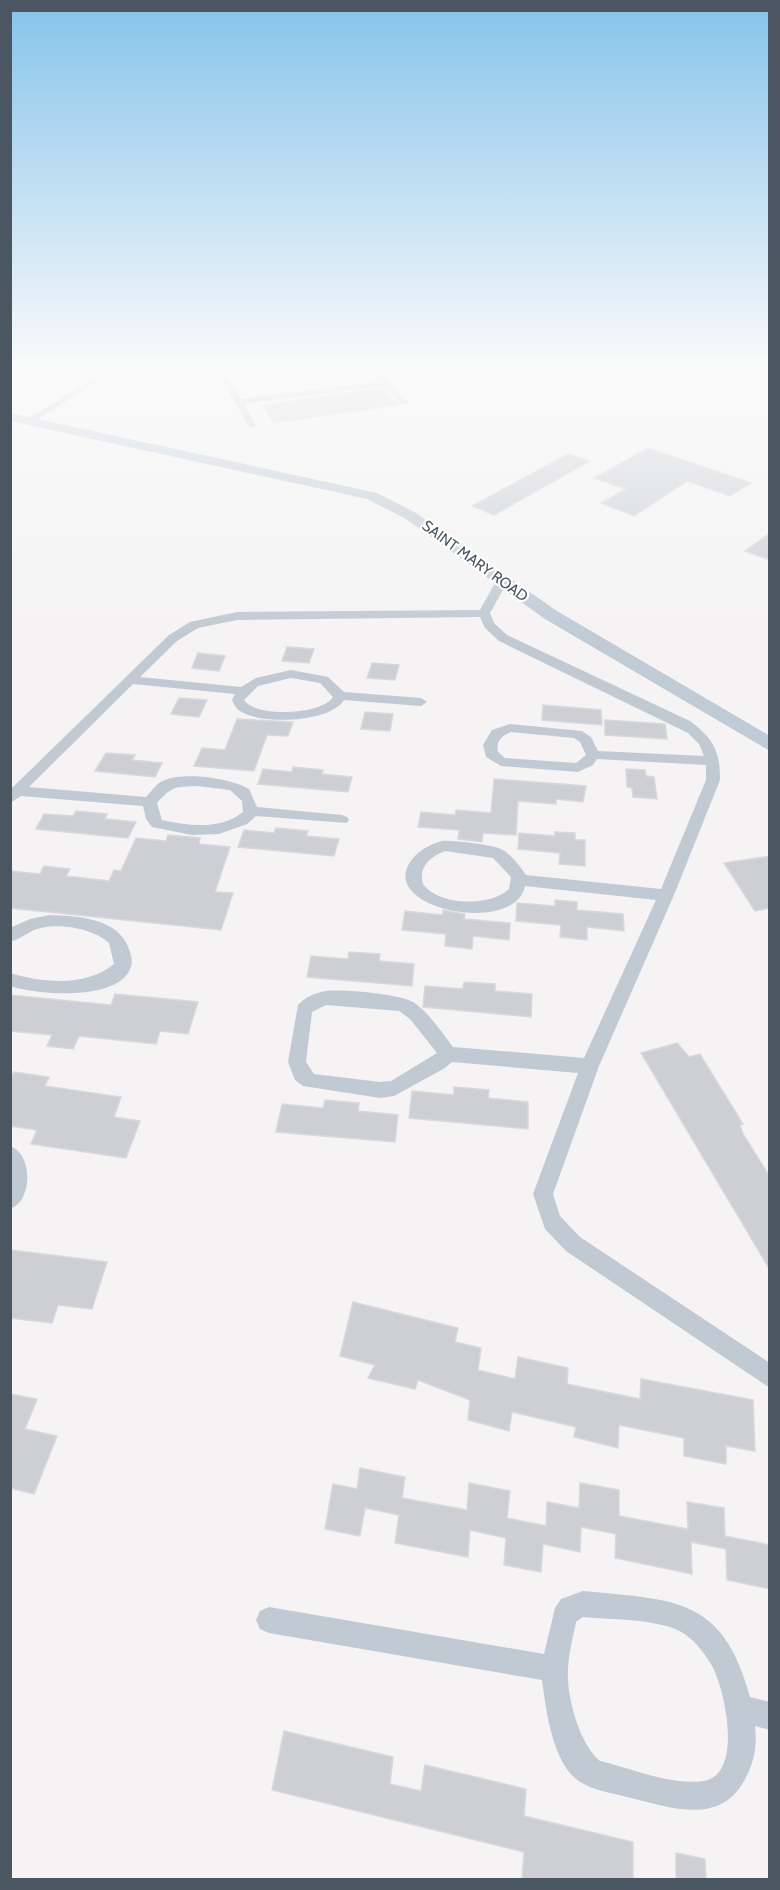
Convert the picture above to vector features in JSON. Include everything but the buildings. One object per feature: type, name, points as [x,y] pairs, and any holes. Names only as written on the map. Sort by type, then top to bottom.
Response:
[{"type":"street","name":"SAINT MARY ROAD","points":[[199,458],[372,496],[411,516],[590,639],[770,745]]},
{"type":"street","points":[[502,580],[484,613],[489,626],[503,638],[685,724],[709,746],[714,761],[713,780],[666,895],[590,1066],[543,1194],[546,1214],[556,1230],[573,1244],[770,1377]]},
{"type":"street","points":[[14,794],[178,634],[194,625],[220,618],[484,613]]},
{"type":"street","points":[[131,680],[242,691],[265,678],[303,674],[324,680],[340,696],[421,702]]},
{"type":"street","points":[[242,691],[238,700],[244,708],[257,713],[315,713],[334,707],[340,696]]},
{"type":"street","points":[[510,728],[569,732],[586,740],[593,755],[588,762],[578,768],[513,765],[501,762],[491,754],[490,745],[497,733],[510,728]]},
{"type":"street","points":[[593,755],[714,761]]},
{"type":"street","points":[[150,802],[167,784],[222,784],[246,791],[251,811]]},
{"type":"street","points":[[14,794],[150,802]]},
{"type":"street","points":[[150,802],[153,819],[157,824],[180,828],[207,829],[230,826],[245,819],[251,811]]},
{"type":"street","points":[[251,811],[342,820]]},
{"type":"street","points":[[520,880],[512,896],[496,904],[443,903],[421,894],[415,884],[414,870],[417,862],[432,849],[444,846],[490,851],[504,858],[520,880],[666,895]]},
{"type":"street","points":[[10,936],[37,922],[52,920],[93,926],[110,933],[120,944],[123,966],[112,978],[94,987],[22,983],[10,979]]},
{"type":"street","points":[[448,1054],[439,1063],[405,1084],[380,1090],[310,1081],[302,1075],[297,1062],[304,1010],[310,1003],[326,998],[393,1002],[405,1006],[416,1014],[448,1054],[590,1066]]},
{"type":"street","points":[[10,1154],[18,1174],[17,1190],[10,1200]]},
{"type":"street","points":[[583,1604],[675,1616],[702,1630],[722,1653],[741,1709],[741,1757],[730,1781],[713,1794],[693,1797],[593,1774],[580,1763],[572,1750],[559,1707],[554,1669],[564,1617],[570,1608],[583,1604]]},
{"type":"street","points":[[269,1620],[554,1669]]},
{"type":"street","points":[[741,1709],[770,1716]]}]
